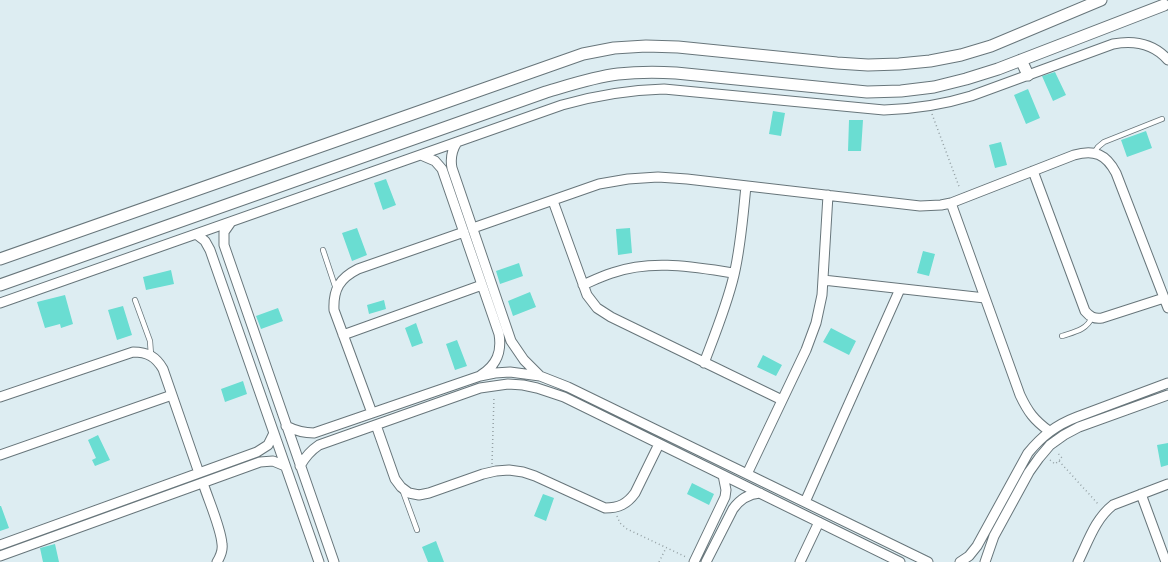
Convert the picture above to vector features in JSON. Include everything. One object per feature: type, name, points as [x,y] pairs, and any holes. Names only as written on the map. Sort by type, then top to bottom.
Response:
[{"type":"street","points":[[0,259],[583,54],[614,48],[646,46],[678,47],[868,65],[930,61],[991,46],[1101,0]]},
{"type":"street","points":[[0,284],[538,95],[588,80],[617,74],[646,72],[676,73],[867,92],[900,91],[934,87],[966,80],[1165,5]]},
{"type":"street","points":[[0,304],[569,103],[613,92],[639,89],[664,89],[884,110],[907,109],[930,107],[971,96],[1113,44],[1126,42],[1140,43],[1152,47],[1164,55],[1168,60]]},
{"type":"street","points":[[1021,60],[1028,75]]},
{"type":"street","points":[[457,142],[452,152],[451,162],[482,285],[499,334],[500,343],[499,354],[495,363],[488,371],[480,376]]},
{"type":"street","points":[[372,413],[334,310],[336,289],[345,277],[358,269],[599,184],[628,179],[665,178],[920,206],[941,205],[951,203],[1084,152],[1094,153],[1104,157],[1111,164],[1116,173],[1168,308]]},
{"type":"street","points":[[422,155],[431,158],[442,169],[468,230],[511,341],[524,360],[540,376]]},
{"type":"street","points":[[1033,171],[1085,311],[1092,317],[1102,318],[1164,298]]},
{"type":"street","points":[[704,363],[726,303],[734,273],[740,242],[746,186]]},
{"type":"street","points":[[746,474],[812,336],[820,309],[828,195]]},
{"type":"street","points":[[553,201],[583,285],[591,302],[604,313],[782,400]]},
{"type":"street","points":[[951,203],[1026,410],[1036,422],[1049,431]]},
{"type":"street","points":[[231,222],[224,232],[224,245],[334,562]]},
{"type":"street","points":[[196,234],[205,241],[210,250],[319,562]]},
{"type":"street","points":[[583,285],[612,273],[650,265],[689,266],[734,273]]},
{"type":"street","points":[[823,280],[985,298]]},
{"type":"street","points":[[343,334],[482,285]]},
{"type":"street","points":[[805,502],[900,289]]},
{"type":"street","points":[[0,397],[133,352],[142,352],[151,355],[158,361],[163,369],[199,473]]},
{"type":"street","points":[[286,426],[304,433],[314,433],[480,376],[510,372],[540,376],[554,380],[928,562]]},
{"type":"street","points":[[960,562],[969,556],[977,546],[1028,453],[1049,431],[1062,423],[1168,383]]},
{"type":"street","points":[[300,466],[304,457],[319,445],[480,388],[508,384],[523,385],[550,392],[900,562]]},
{"type":"street","points":[[985,562],[994,536],[1029,472],[1043,452],[1050,445],[1079,427],[1168,394]]},
{"type":"street","points":[[0,455],[172,395]]},
{"type":"street","points":[[376,426],[395,479],[401,487],[409,493],[419,495],[429,493],[491,472],[510,470],[535,476],[605,508],[623,506],[630,500],[635,493],[659,444]]},
{"type":"street","points":[[0,545],[263,449],[268,445],[274,433]]},
{"type":"street","points":[[0,556],[260,462],[273,462],[285,466]]},
{"type":"street","points":[[694,562],[725,497],[726,490],[723,475]]},
{"type":"street","points":[[203,483],[220,533],[222,545],[220,560]]},
{"type":"street","points":[[1078,562],[1099,519],[1105,511],[1113,505],[1168,484]]},
{"type":"street","points":[[706,562],[738,502],[744,497],[760,493]]},
{"type":"street","points":[[1141,494],[1166,562]]},
{"type":"street","points":[[800,562],[819,522]]},
{"type":"lane","points":[[1094,153],[1104,142],[1162,119]]},
{"type":"lane","points":[[323,250],[336,289]]},
{"type":"lane","points":[[135,300],[150,341],[151,355]]},
{"type":"lane","points":[[1062,336],[1084,328],[1090,322],[1092,317]]},
{"type":"lane","points":[[401,487],[417,530]]},
{"type":"path","points":[[930,107],[963,198]]},
{"type":"path","points":[[491,472],[494,386]]},
{"type":"path","points":[[1043,452],[1054,464],[1062,458],[1050,445]]},
{"type":"path","points":[[1059,461],[1105,511]]},
{"type":"path","points":[[614,508],[620,523],[627,529],[694,562]]},
{"type":"path","points":[[659,562],[666,548]]},
{"type":"building","points":[[1055,72],[1066,95],[1053,101],[1042,76]]},
{"type":"building","points":[[1028,89],[1040,118],[1026,124],[1014,95]]},
{"type":"building","points":[[773,111],[785,113],[781,136],[769,134]]},
{"type":"building","points":[[849,120],[863,120],[861,151],[848,151]]},
{"type":"building","points":[[1146,131],[1152,148],[1127,157],[1121,140]]},
{"type":"building","points":[[1001,142],[1007,165],[995,168],[989,145]]},
{"type":"building","points":[[386,179],[396,205],[383,210],[374,183]]},
{"type":"building","points":[[357,228],[367,255],[352,261],[342,233]]},
{"type":"building","points":[[630,228],[632,253],[618,255],[616,229]]},
{"type":"building","points":[[923,251],[935,254],[929,276],[917,273]]},
{"type":"building","points":[[519,263],[523,276],[500,284],[496,271]]},
{"type":"building","points":[[171,270],[174,284],[146,290],[143,277]]},
{"type":"building","points":[[530,292],[536,307],[513,316],[508,301]]},
{"type":"building","points":[[65,295],[73,324],[61,328],[60,324],[45,328],[37,302]]},
{"type":"building","points":[[384,300],[386,309],[369,314],[367,305]]},
{"type":"building","points":[[123,306],[132,335],[117,340],[108,310]]},
{"type":"building","points":[[278,308],[283,321],[261,329],[256,316]]},
{"type":"building","points":[[416,323],[423,343],[412,347],[405,328]]},
{"type":"building","points":[[831,328],[856,341],[849,355],[823,342]]},
{"type":"building","points":[[457,340],[467,366],[455,370],[446,344]]},
{"type":"building","points":[[763,355],[782,365],[776,376],[757,367]]},
{"type":"building","points":[[243,381],[247,394],[225,402],[221,389]]},
{"type":"building","points":[[98,435],[110,460],[95,466],[92,460],[96,458],[88,440]]},
{"type":"building","points":[[1168,443],[1168,465],[1161,467],[1157,445]]},
{"type":"building","points":[[692,483],[714,494],[709,505],[687,494]]},
{"type":"building","points":[[543,494],[554,498],[546,521],[534,516]]},
{"type":"building","points":[[0,506],[9,528],[0,531]]},
{"type":"building","points":[[436,541],[444,562],[428,562],[422,547]]},
{"type":"building","points":[[55,544],[59,562],[43,562],[40,548]]}]
